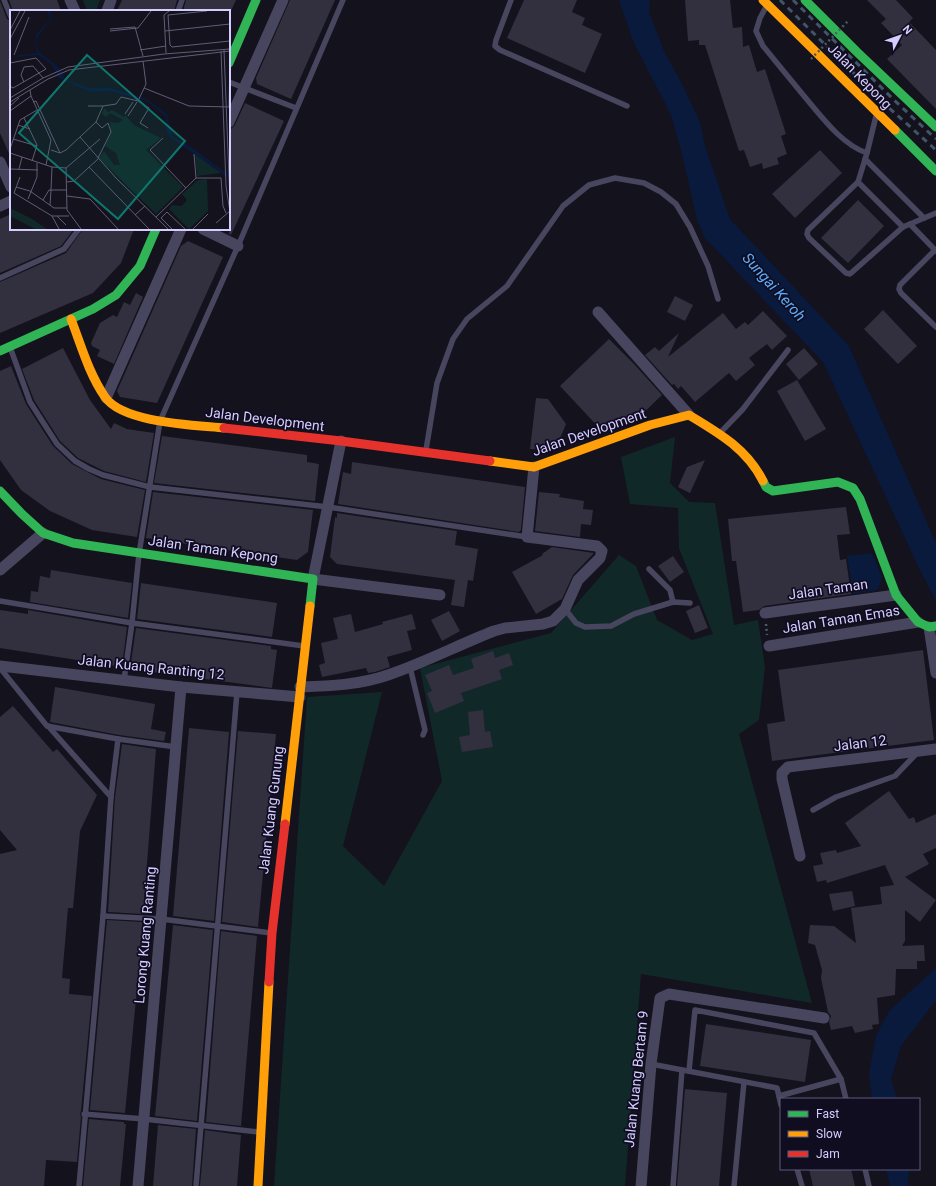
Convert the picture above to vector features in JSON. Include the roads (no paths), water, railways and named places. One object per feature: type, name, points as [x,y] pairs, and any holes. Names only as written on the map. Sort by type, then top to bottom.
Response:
[{"type":"street","points":[[70,0],[75,10]]},
{"type":"street","points":[[107,10],[111,0]]},
{"type":"street","points":[[230,62],[256,0]]},
{"type":"street","points":[[230,120],[283,0]]},
{"type":"street","name":"Jalan Kepong","points":[[808,1],[857,52],[936,127]]},
{"type":"street","name":"Jalan Kepong","points":[[766,2],[936,171]]},
{"type":"street","points":[[0,162],[10,185]]},
{"type":"street","points":[[0,206],[10,201]]},
{"type":"street","points":[[0,351],[94,309],[116,295],[140,266],[156,230]]},
{"type":"street","points":[[106,398],[181,230]]},
{"type":"street","points":[[205,230],[238,246]]},
{"type":"street","points":[[598,312],[689,415],[719,433],[740,449],[760,475],[766,487],[772,491],[838,482],[852,488],[860,499],[896,595],[918,622],[934,626],[936,673]]},
{"type":"street","name":"Jalan Development","points":[[71,319],[93,374],[106,398],[119,409],[133,414],[160,420],[341,441],[534,467],[650,426],[689,415]]},
{"type":"street","name":"Jalan Kuang Gunung","points":[[258,1186],[272,933],[313,579],[341,441]]},
{"type":"street","points":[[534,467],[527,537],[597,546],[602,551],[600,558],[578,580],[565,609]]},
{"type":"street","name":"Jalan Taman Kepong","points":[[0,491],[43,533],[73,543],[313,579],[440,595]]},
{"type":"street","points":[[0,570],[43,533]]},
{"type":"street","name":"Jalan Taman","points":[[765,613],[896,595]]},
{"type":"street","name":"Jalan Kuang Ranting 12","points":[[0,667],[237,692],[300,692],[361,682],[388,675],[500,629],[543,624],[553,621],[565,609]]},
{"type":"street","name":"Jalan Taman Emas","points":[[769,646],[918,622]]},
{"type":"street","name":"Lorong Kuang Ranting","points":[[138,1186],[181,687]]},
{"type":"street","name":"Jalan 12","points":[[800,856],[782,779],[782,773],[788,767],[936,749]]},
{"type":"street","name":"Jalan Kuang Bertam 9","points":[[641,1186],[650,1064],[660,998],[669,994],[824,1018]]},
{"type":"lane","points":[[4,0],[10,15]]},
{"type":"lane","points":[[178,10],[182,0]]},
{"type":"lane","points":[[124,680],[132,623],[139,554],[160,420],[238,246],[296,108],[344,0]]},
{"type":"lane","points":[[510,0],[495,46],[500,50],[627,106]]},
{"type":"lane","points":[[766,2],[756,31],[763,46],[829,125],[866,156],[924,218]]},
{"type":"lane","points":[[230,82],[296,108]]},
{"type":"lane","points":[[877,114],[858,182],[808,230],[807,234],[809,238],[846,273],[850,274],[903,227],[936,213]]},
{"type":"lane","points":[[426,453],[437,383],[453,339],[467,319],[507,286],[563,206],[589,186],[614,178],[644,183],[661,192],[676,204],[690,226],[708,266],[718,299]]},
{"type":"lane","points":[[858,182],[903,227]]},
{"type":"lane","points":[[910,224],[935,250],[900,285],[899,289],[901,293],[936,327]]},
{"type":"lane","points":[[0,278],[64,249],[78,230]]},
{"type":"lane","points":[[9,347],[30,402],[57,444],[75,461],[103,475],[150,487],[328,507],[527,537]]},
{"type":"lane","points":[[719,433],[743,409],[788,350]]},
{"type":"lane","points":[[649,568],[670,590],[673,602]]},
{"type":"lane","points":[[0,601],[132,623],[305,646]]},
{"type":"lane","points":[[565,609],[576,623],[585,627],[611,626],[634,614],[673,602],[690,603]]},
{"type":"lane","points":[[0,667],[48,726],[110,797]]},
{"type":"lane","points":[[410,667],[424,730],[423,735]]},
{"type":"lane","points":[[196,1186],[237,692]]},
{"type":"lane","points":[[48,726],[118,739],[176,747]]},
{"type":"lane","points":[[79,1186],[102,916],[110,797],[118,739]]},
{"type":"lane","points":[[813,810],[836,797],[895,776],[918,751]]},
{"type":"lane","points":[[102,916],[161,919],[272,933]]},
{"type":"lane","points":[[689,1071],[696,1010],[814,1033],[841,1079],[846,1098]]},
{"type":"lane","points":[[650,1064],[777,1088],[780,1100]]},
{"type":"lane","points":[[674,1186],[682,1070]]},
{"type":"lane","points":[[779,1096],[841,1079]]},
{"type":"lane","points":[[734,1186],[744,1082]]},
{"type":"lane","points":[[84,1114],[261,1132]]},
{"type":"lane","points":[[797,1170],[802,1186]]},
{"type":"lane","points":[[865,1170],[869,1186]]},
{"type":"water","name":"Sungai Keroh","points":[[619,0],[650,0],[649,12],[664,51],[700,122],[705,146],[730,219],[849,346],[936,543],[936,601],[918,566],[823,362],[705,238],[697,220],[681,150],[671,115],[633,41]]},
{"type":"water","points":[[872,553],[882,577],[878,590],[853,594],[847,556]]},
{"type":"water","points":[[936,968],[936,1000],[901,1046],[891,1079],[897,1098],[872,1098],[869,1073],[876,1036],[889,1011]]},
{"type":"water","points":[[886,1170],[909,1170],[908,1186],[890,1186]]},
{"type":"railway","points":[[780,0],[887,106],[936,150]]},
{"type":"railway","points":[[793,0],[894,100],[936,139]]}]
